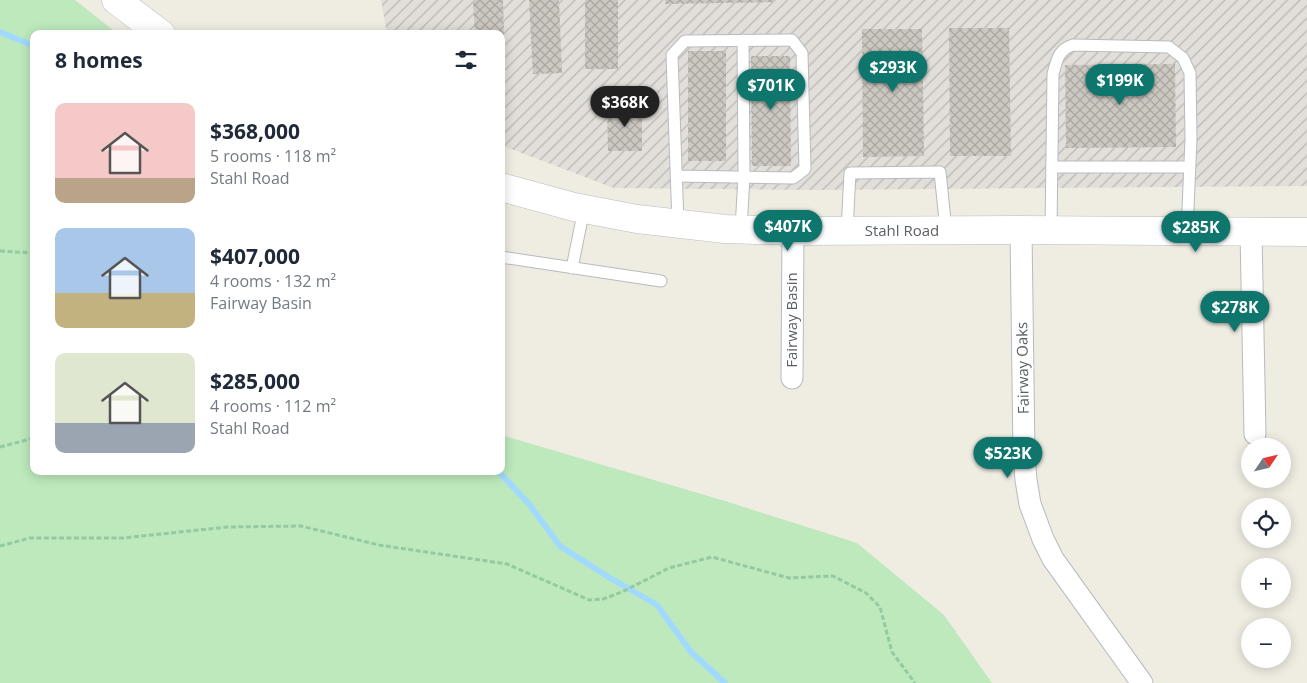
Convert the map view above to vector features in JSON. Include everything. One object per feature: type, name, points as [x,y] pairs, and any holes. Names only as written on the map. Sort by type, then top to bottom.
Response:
[{"type":"street","points":[[116,0],[156,30]]},
{"type":"street","name":"Stahl Road","points":[[505,188],[584,209],[637,219],[740,229],[793,231],[1051,230],[1307,232]]},
{"type":"street","name":"Fairway Oaks","points":[[1021,230],[1024,455],[1030,504],[1043,539],[1053,559],[1142,683]]},
{"type":"street","name":"Fairway Basin","points":[[792,378],[793,231]]},
{"type":"street","points":[[1251,232],[1255,434]]},
{"type":"lane","points":[[740,229],[744,176],[743,40]]},
{"type":"lane","points":[[676,176],[793,178],[805,169],[802,53],[792,40],[685,41],[672,55],[676,176],[678,224]]},
{"type":"lane","points":[[1051,230],[1053,74],[1058,56],[1064,48],[1073,45],[1169,47],[1182,58],[1190,73],[1191,139],[1187,232]]},
{"type":"lane","points":[[1052,167],[1189,167]]},
{"type":"lane","points":[[847,231],[850,173],[930,172],[940,172],[946,230]]},
{"type":"lane","points":[[572,268],[584,209]]},
{"type":"lane","points":[[505,258],[660,282]]},
{"type":"path","points":[[0,252],[30,253]]},
{"type":"path","points":[[0,447],[30,439]]},
{"type":"path","points":[[0,546],[30,538],[123,538],[227,527],[301,526],[379,545],[507,564],[589,600],[603,599],[622,592],[669,568],[712,557],[789,578],[833,576],[866,593],[880,606],[892,652],[915,683]]},
{"type":"shaded area","points":[[381,0],[1307,0],[1307,186],[814,190],[614,188],[505,147],[505,30],[386,30]]},
{"type":"green space","points":[[0,0],[75,0],[113,30],[30,30],[30,475],[505,475],[505,436],[725,501],[857,543],[944,615],[992,683],[0,683]]},
{"type":"building","points":[[473,0],[503,0],[504,30],[475,30]]},
{"type":"building","points":[[529,0],[559,0],[562,73],[533,74]]},
{"type":"building","points":[[585,0],[618,0],[618,69],[585,69]]},
{"type":"building","points":[[665,0],[775,0],[775,2],[665,4]]},
{"type":"building","points":[[949,28],[1009,28],[1011,156],[950,156]]},
{"type":"building","points":[[862,29],[922,29],[924,156],[863,157]]},
{"type":"building","points":[[688,51],[726,51],[726,161],[688,161]]},
{"type":"building","points":[[751,56],[790,56],[791,166],[752,166]]},
{"type":"building","points":[[1175,64],[1176,147],[1066,148],[1065,65]]},
{"type":"building","points":[[642,104],[642,151],[608,151],[607,105]]},
{"type":"waterway","points":[[0,32],[30,44]]},
{"type":"waterway","points":[[502,475],[529,504],[560,546],[657,605],[691,652],[725,683]]}]
